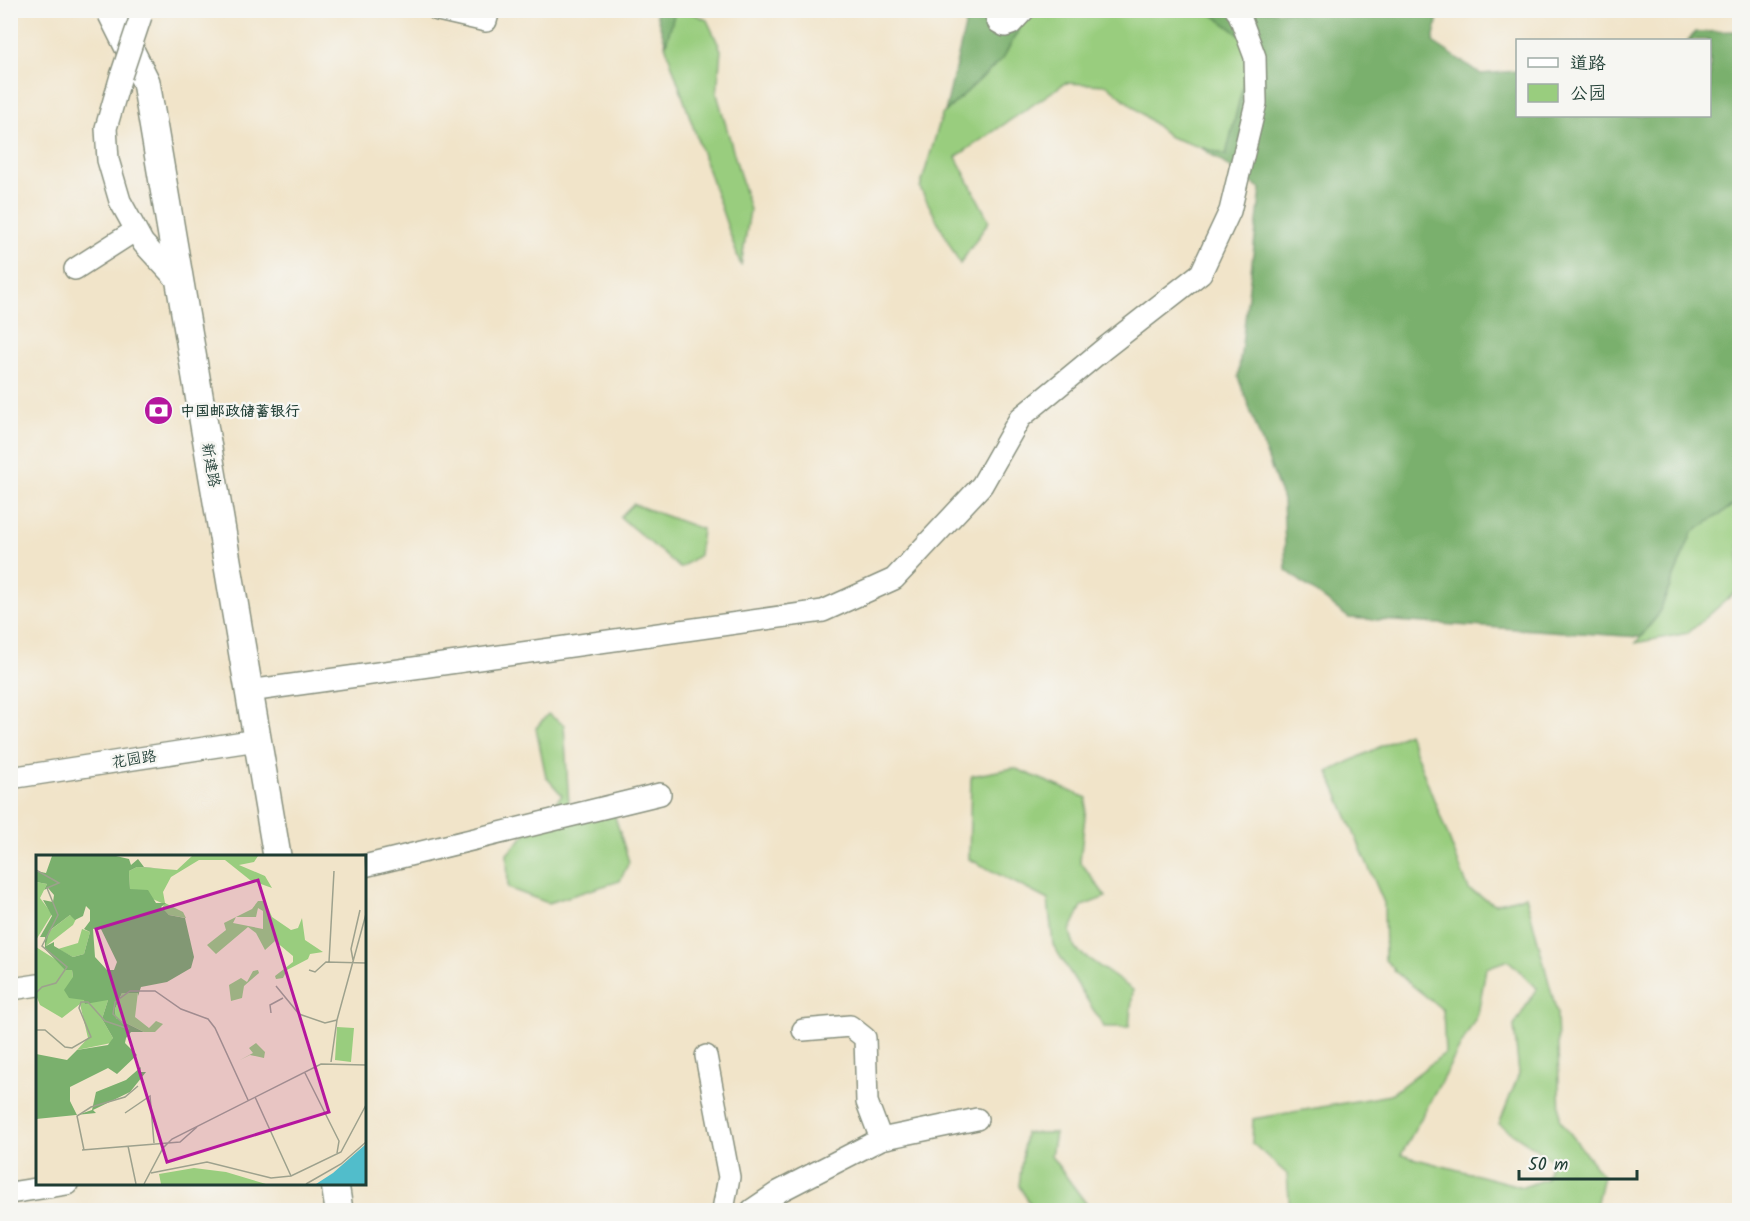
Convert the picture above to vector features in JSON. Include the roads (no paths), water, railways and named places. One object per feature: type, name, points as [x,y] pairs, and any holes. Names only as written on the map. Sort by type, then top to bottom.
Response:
[{"type":"main road","name":"新建路","points":[[110,10],[146,82],[277,855]]},
{"type":"main road","points":[[335,1185],[339,1210]]},
{"type":"street","points":[[438,10],[486,21],[489,10]]},
{"type":"street","points":[[998,10],[996,19],[1005,26],[1011,24],[1024,10]]},
{"type":"street","points":[[249,691],[823,611],[894,579],[982,485],[1020,417],[1201,273],[1230,211],[1256,103],[1255,57],[1236,10]]},
{"type":"street","points":[[142,13],[106,128],[108,160],[120,201],[143,243],[180,283]]},
{"type":"street","points":[[75,269],[136,230]]},
{"type":"street","name":"花园路","points":[[10,778],[257,740]]},
{"type":"street","points":[[366,866],[660,794]]},
{"type":"street","points":[[12,989],[36,985]]},
{"type":"street","points":[[803,1030],[850,1026],[865,1038],[867,1102],[881,1139]]},
{"type":"street","points":[[706,1056],[729,1177],[723,1210]]},
{"type":"street","points":[[752,1210],[780,1191],[881,1139],[977,1119]]},
{"type":"street","points":[[10,1193],[61,1185]]},
{"type":"place","name":"中国邮政储蓄银行","points":[[159,411]]}]
